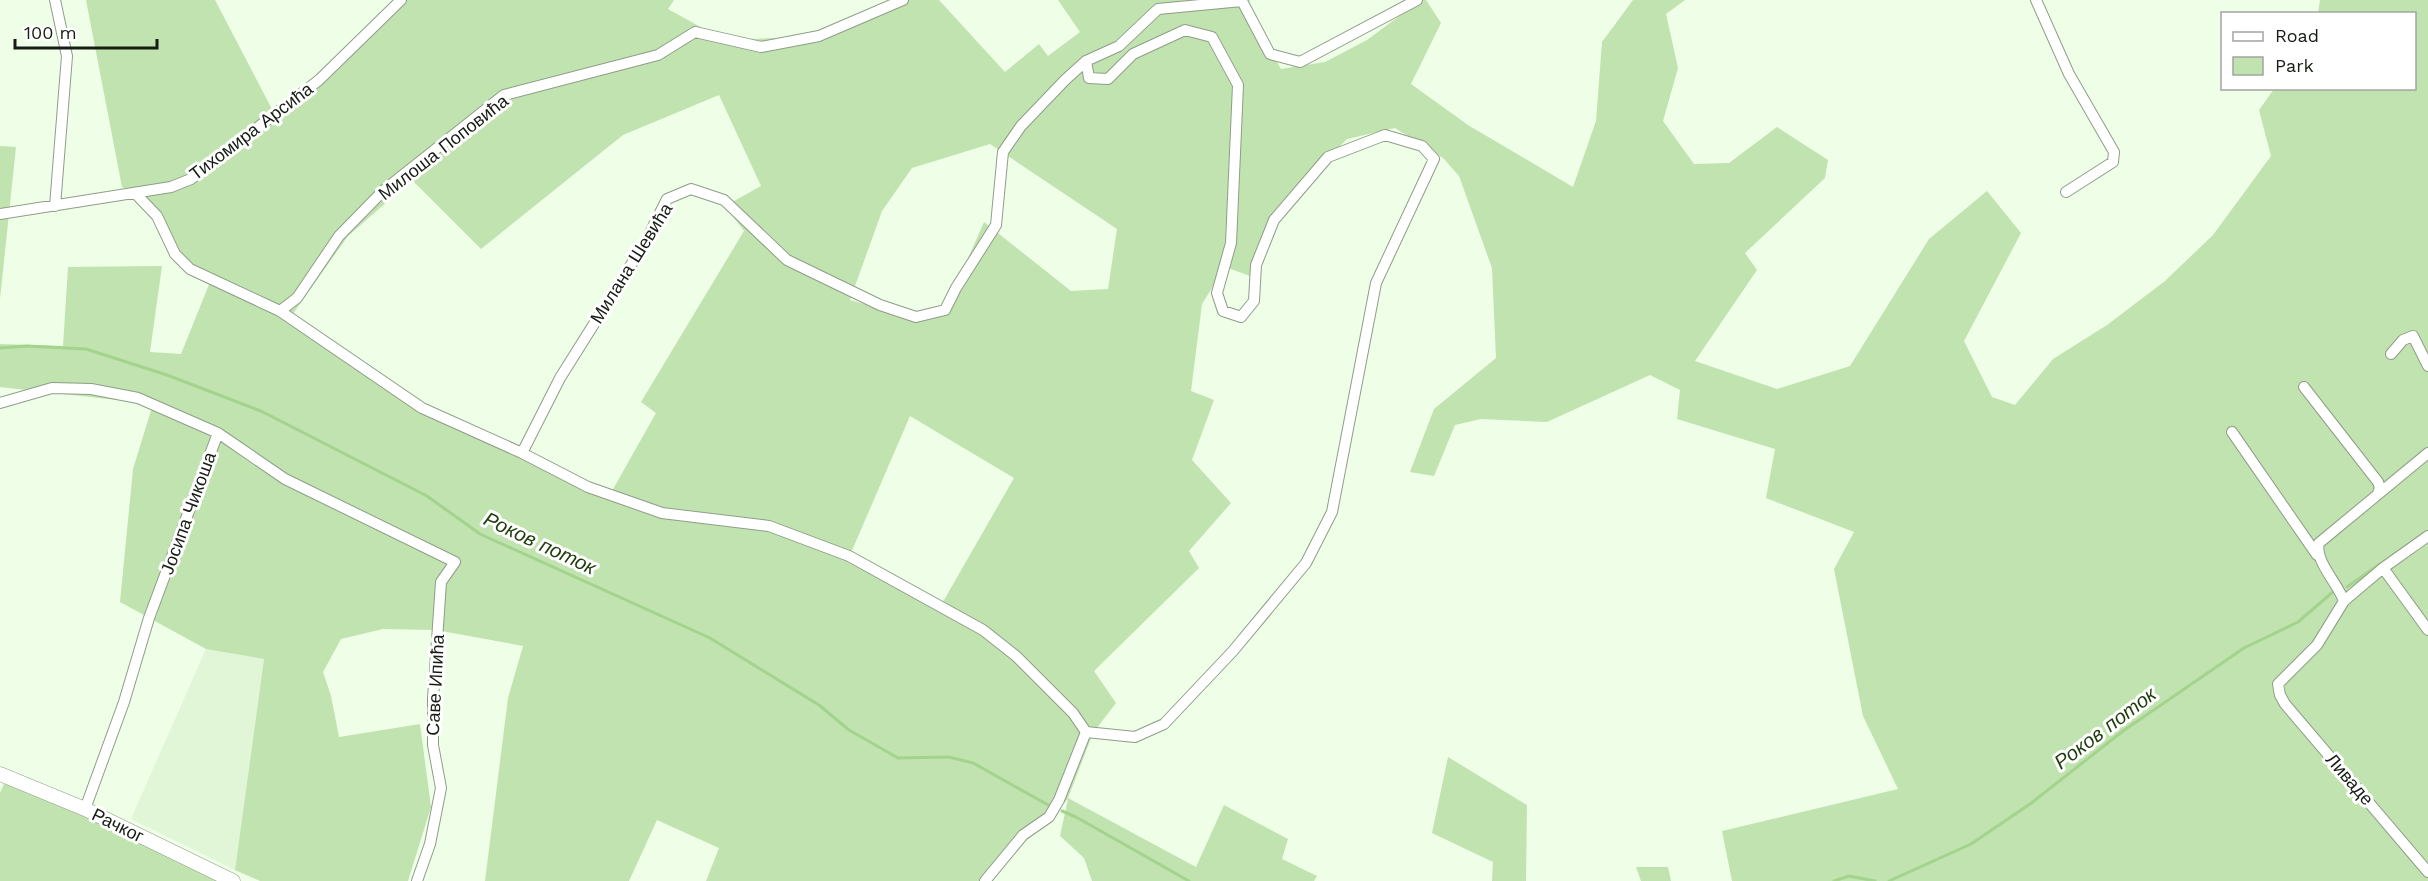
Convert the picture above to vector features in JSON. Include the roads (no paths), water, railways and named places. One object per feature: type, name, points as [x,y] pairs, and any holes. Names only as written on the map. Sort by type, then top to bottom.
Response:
[{"type":"main road","name":"Рачког","points":[[1,776],[85,809],[233,881]]},
{"type":"street","points":[[55,0],[67,56],[55,206]]},
{"type":"street","name":"Тихомира Арсића","points":[[0,214],[171,187],[191,179],[319,80],[401,0]]},
{"type":"street","name":"Милоша Поповића","points":[[280,311],[297,298],[339,236],[383,191],[504,95],[658,56],[695,32],[762,46],[819,36],[903,0]]},
{"type":"street","points":[[1086,732],[1135,736],[1164,724],[1233,651],[1306,563],[1332,512],[1376,283],[1434,159],[1422,146],[1385,135],[1328,157],[1274,220],[1257,265],[1254,301],[1241,316],[1223,311],[1217,293],[1231,243],[1238,85],[1212,37],[1185,30],[1133,54],[1108,79],[1089,78],[1086,61],[1119,46],[1158,9],[1242,1],[1270,54],[1300,62],[1417,0]]},
{"type":"street","points":[[2036,0],[2069,74],[2114,152],[2113,162],[2066,192]]},
{"type":"street","name":"Милана Шевића","points":[[522,453],[560,378],[646,241],[667,199],[691,189],[724,200],[787,260],[880,305],[916,317],[945,310],[956,288],[996,225],[1004,152],[1022,126],[1086,61]]},
{"type":"street","points":[[135,193],[157,216],[175,254],[190,269],[280,311],[422,408],[522,453],[588,487],[662,513],[769,526],[849,556],[983,630],[1016,656],[1073,713],[1086,732]]},
{"type":"street","points":[[2391,354],[2403,340],[2413,336],[2428,366]]},
{"type":"street","points":[[2304,387],[2378,482],[2380,488],[2378,493]]},
{"type":"street","name":"Јосипа Чикоша","points":[[0,403],[52,388],[91,389],[138,398],[218,433],[149,618],[124,702],[85,809]]},
{"type":"street","points":[[2232,432],[2340,588],[2344,601],[2383,568],[2428,536]]},
{"type":"street","name":"Саве Ипића","points":[[218,433],[285,479],[455,562],[441,582],[433,699],[433,746],[441,788],[430,844],[417,881]]},
{"type":"street","points":[[2318,555],[2319,543],[2322,539],[2428,453]]},
{"type":"street","points":[[2383,568],[2428,630]]},
{"type":"street","name":"Ливаде","points":[[2344,601],[2317,645],[2278,684],[2280,695],[2285,704],[2428,872]]},
{"type":"street","points":[[985,881],[1023,835],[1049,817],[1059,800],[1086,732]]},
{"type":"waterway","name":"Роков поток","points":[[0,348],[27,346],[86,349],[167,375],[261,411],[427,496],[480,534],[710,638],[819,705],[849,730],[898,758],[949,757],[973,763],[1050,806]]},
{"type":"waterway","name":"Роков поток","points":[[2347,587],[2380,564]]},
{"type":"waterway","name":"Роков поток","points":[[1889,881],[1971,844],[2030,804],[2123,731],[2244,648],[2298,622],[2334,591]]},
{"type":"waterway","name":"Роков поток","points":[[1062,811],[1189,881]]},
{"type":"waterway","name":"Роков поток","points":[[1834,881],[1849,876],[1875,881]]}]
